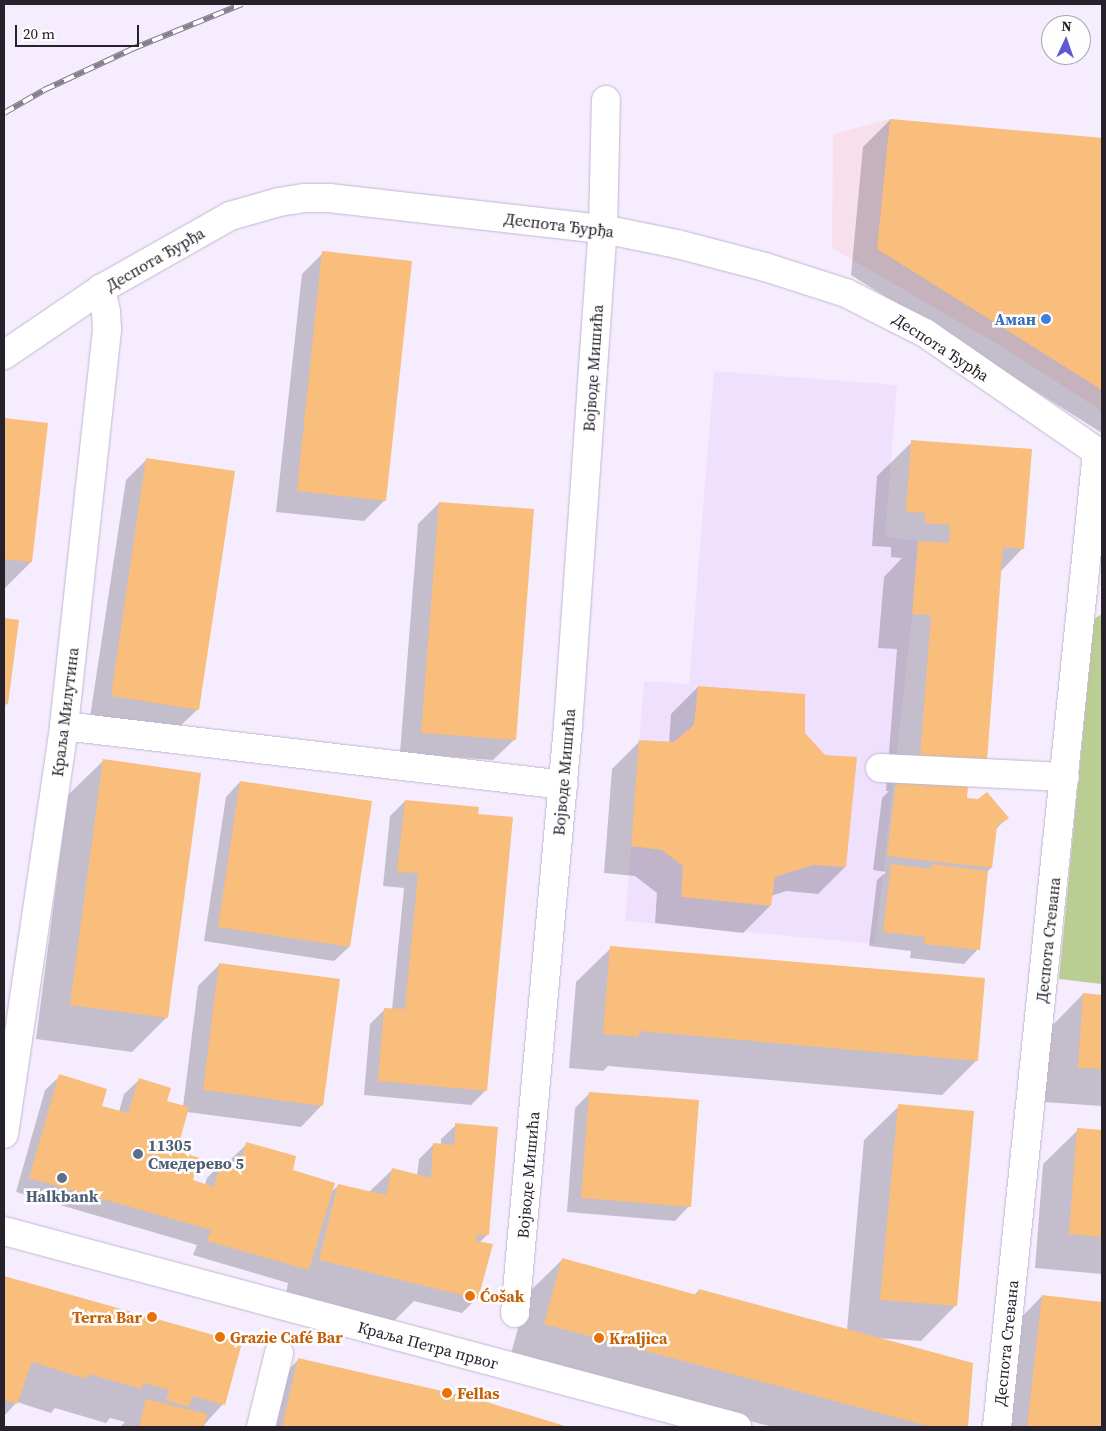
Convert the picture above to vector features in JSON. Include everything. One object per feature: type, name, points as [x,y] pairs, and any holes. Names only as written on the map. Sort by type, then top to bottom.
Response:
[{"type":"street","name":"Војводе Мишића","points":[[515,1313],[564,785],[603,229],[606,100]]},
{"type":"street","name":"Деспота Ђурђа","points":[[4,355],[101,289],[230,216],[272,204],[304,198],[329,198],[603,229],[677,244],[765,267],[846,292],[925,333],[1100,454]]},
{"type":"street","name":"Краља Милутина","points":[[4,1134],[64,726],[107,330],[106,312],[101,289]]},
{"type":"street","name":"Деспота Стевана","points":[[997,1427],[1065,777],[1094,575],[1100,454]]},
{"type":"street","points":[[64,726],[564,785]]},
{"type":"street","points":[[880,768],[1065,777]]},
{"type":"street","name":"Краља Петра првог","points":[[4,1231],[737,1427]]},
{"type":"street","points":[[261,1427],[278,1353]]},
{"type":"shaded area","name":"Аман","points":[[890,119],[1102,138],[1102,411],[1004,348],[832,248],[833,134]]},
{"type":"shaded area","points":[[714,371],[897,385],[885,537],[918,541],[913,610],[875,944],[625,921],[644,681],[689,684]]},
{"type":"green space","points":[[1102,614],[1102,984],[1059,979],[1094,619]]},
{"type":"building","name":"Аман","points":[[890,119],[1102,138],[1102,390],[877,249]]},
{"type":"building","points":[[322,251],[412,261],[386,501],[297,491]]},
{"type":"building","points":[[4,418],[48,423],[32,562],[4,559]]},
{"type":"building","points":[[911,440],[1032,449],[1024,549],[1003,547],[987,761],[920,757],[931,615],[912,614],[918,541],[949,543],[950,525],[925,523],[925,513],[906,512]]},
{"type":"building","points":[[146,458],[235,471],[199,710],[111,696]]},
{"type":"building","points":[[439,502],[534,509],[516,740],[421,733]]},
{"type":"building","points":[[4,618],[19,620],[8,704],[4,703]]},
{"type":"building","points":[[698,686],[805,694],[805,733],[825,755],[857,757],[846,867],[813,865],[775,877],[771,906],[681,897],[683,866],[662,850],[631,846],[639,740],[674,742],[694,725]]},
{"type":"building","points":[[103,759],[201,773],[168,1018],[70,1005]]},
{"type":"building","points":[[240,781],[372,801],[350,947],[218,927]]},
{"type":"building","points":[[896,782],[932,786],[932,782],[968,787],[967,798],[978,799],[987,792],[1009,818],[997,826],[992,868],[887,856]]},
{"type":"building","points":[[405,800],[479,807],[478,814],[513,817],[487,1091],[378,1081],[384,1008],[405,1009],[418,873],[397,872]]},
{"type":"building","points":[[891,864],[931,869],[932,864],[988,871],[980,950],[924,944],[925,937],[883,932]]},
{"type":"building","points":[[610,946],[985,978],[978,1061],[639,1031],[639,1037],[603,1034]]},
{"type":"building","points":[[219,963],[340,979],[323,1106],[203,1090]]},
{"type":"building","points":[[1083,993],[1102,995],[1102,1069],[1078,1068]]},
{"type":"building","points":[[59,1074],[107,1089],[102,1106],[128,1113],[139,1078],[171,1088],[167,1101],[189,1107],[177,1151],[200,1158],[193,1180],[214,1187],[221,1162],[239,1168],[246,1142],[296,1156],[293,1170],[335,1183],[309,1270],[207,1241],[211,1230],[29,1178]]},
{"type":"building","points":[[589,1092],[699,1100],[691,1207],[581,1198]]},
{"type":"building","points":[[898,1104],[974,1111],[957,1306],[880,1300]]},
{"type":"building","points":[[455,1123],[498,1127],[489,1235],[477,1235],[476,1241],[493,1244],[478,1299],[319,1260],[338,1184],[386,1195],[392,1168],[431,1178],[433,1143],[455,1145]]},
{"type":"building","points":[[1077,1128],[1102,1130],[1102,1237],[1069,1234]]},
{"type":"building","points":[[562,1258],[697,1295],[699,1289],[973,1363],[968,1427],[932,1427],[544,1324]]},
{"type":"building","points":[[4,1276],[242,1343],[225,1405],[192,1396],[189,1407],[166,1400],[169,1390],[143,1383],[142,1389],[89,1374],[86,1379],[32,1362],[17,1404],[4,1400]]},
{"type":"building","points":[[1042,1295],[1102,1302],[1102,1427],[1027,1427]]},
{"type":"building","points":[[298,1358],[477,1399],[568,1427],[282,1427]]},
{"type":"building","points":[[146,1399],[207,1414],[204,1427],[139,1427]]},
{"type":"railway","points":[[4,113],[44,90],[132,49],[242,4]]},
{"type":"place","name":"Аман","points":[[1046,319]]},
{"type":"place","name":"11305 Смедерево 5","points":[[138,1154]]},
{"type":"place","name":"Halkbank","points":[[62,1178]]},
{"type":"place","name":"Ćošak","points":[[470,1296]]},
{"type":"place","name":"Terra Bar","points":[[152,1317]]},
{"type":"place","name":"Grazie Café Bar","points":[[220,1337]]},
{"type":"place","name":"Kraljica","points":[[599,1338]]},
{"type":"place","name":"Fellas","points":[[447,1393]]}]
